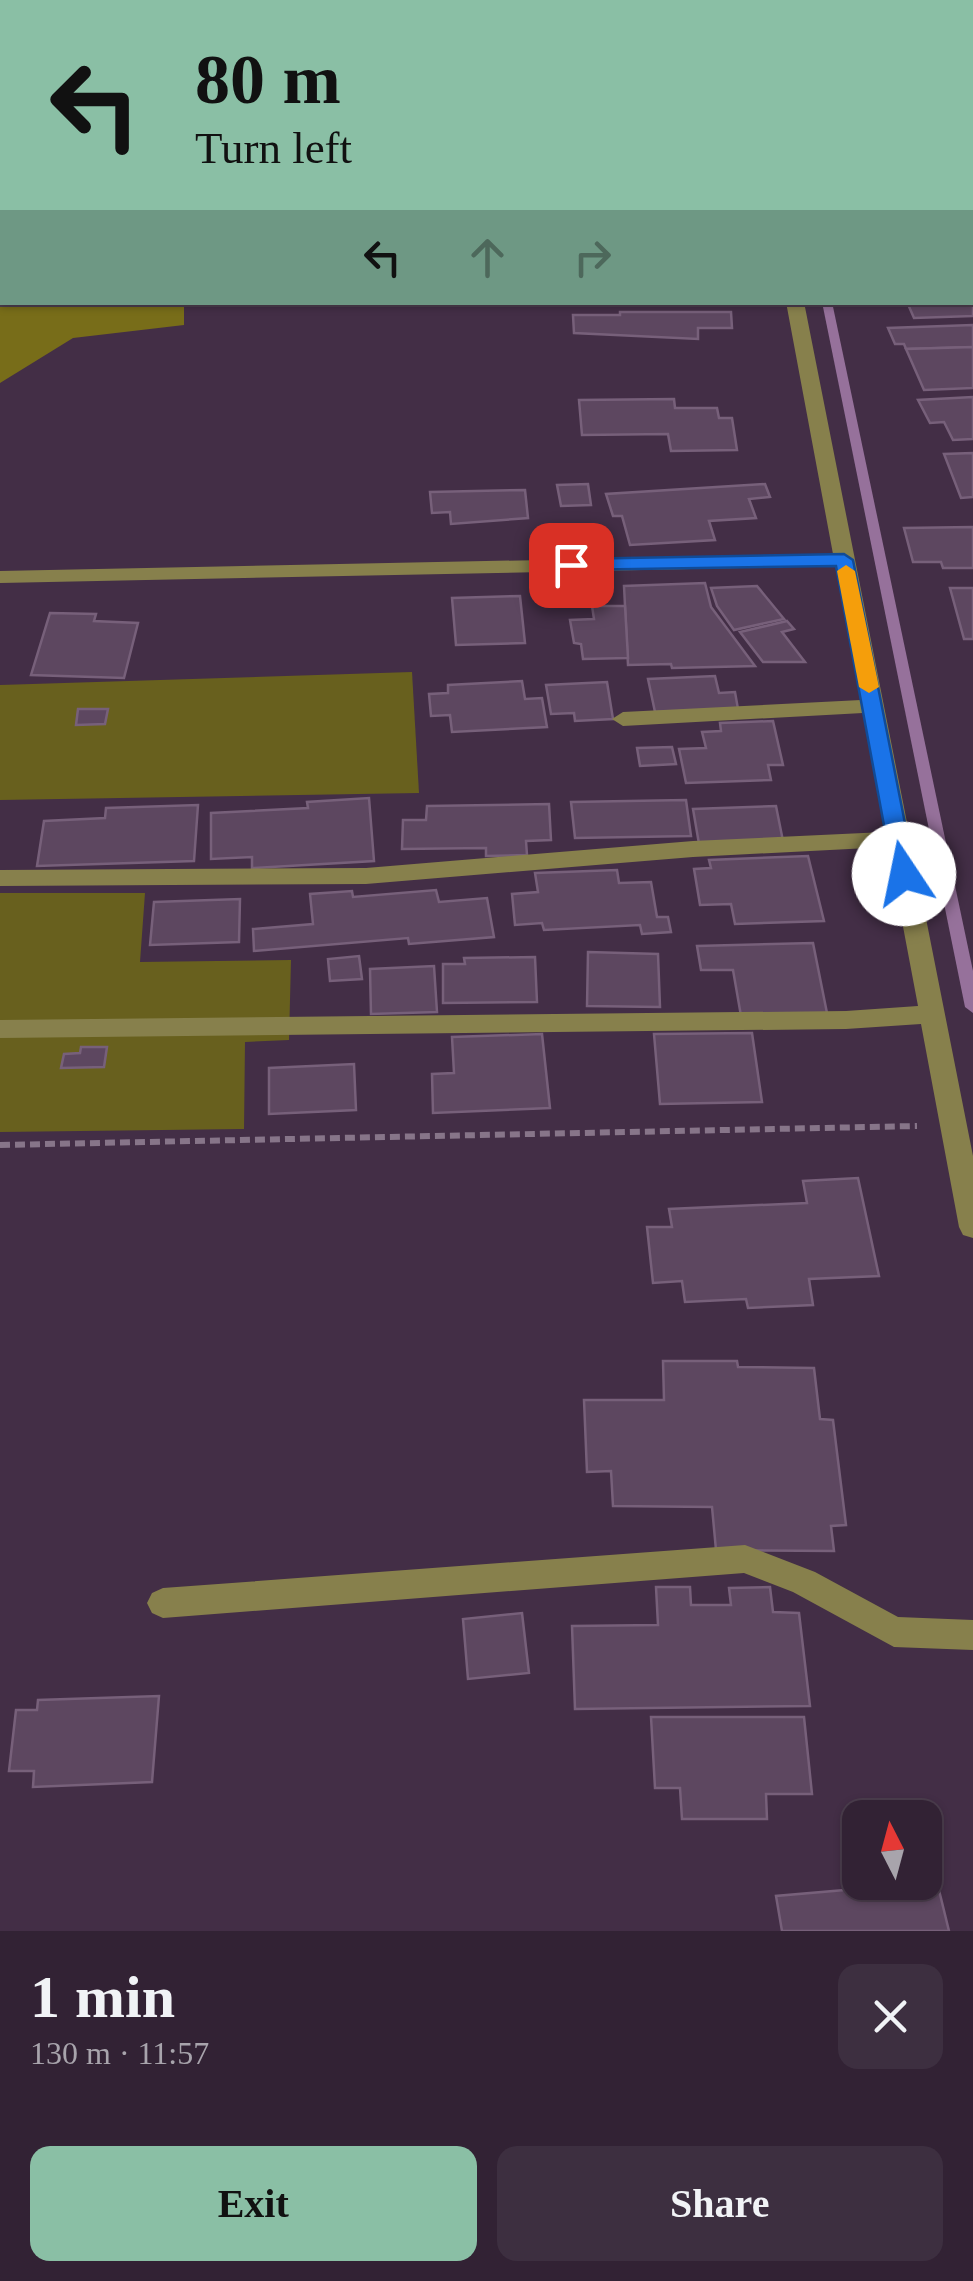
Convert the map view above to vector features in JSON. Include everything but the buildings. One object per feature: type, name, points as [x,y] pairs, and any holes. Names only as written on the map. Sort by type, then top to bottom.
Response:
[{"type":"street","points":[[796,305],[930,1014],[969,1188],[973,1227]]},
{"type":"street","points":[[0,577],[844,560]]},
{"type":"street","points":[[623,719],[872,706]]},
{"type":"street","points":[[0,878],[366,876],[693,849],[898,839]]},
{"type":"street","points":[[0,1029],[846,1020],[930,1014]]},
{"type":"street","points":[[163,1603],[745,1559],[804,1582],[894,1632],[973,1635]]},
{"type":"path","points":[[0,1146],[954,1125]]},
{"type":"shaded area","points":[[0,305],[184,305],[184,325],[73,338],[0,383]]},
{"type":"shaded area","points":[[412,672],[419,793],[0,800],[0,685]]},
{"type":"shaded area","points":[[0,893],[145,893],[140,962],[291,960],[289,1040],[245,1042],[244,1129],[0,1132]]},
{"type":"waterway","points":[[828,305],[973,1007]]},
{"type":"slow traffic","points":[[846,571],[869,687]]},
{"type":"route","points":[[571,565],[844,560],[904,874]]}]
